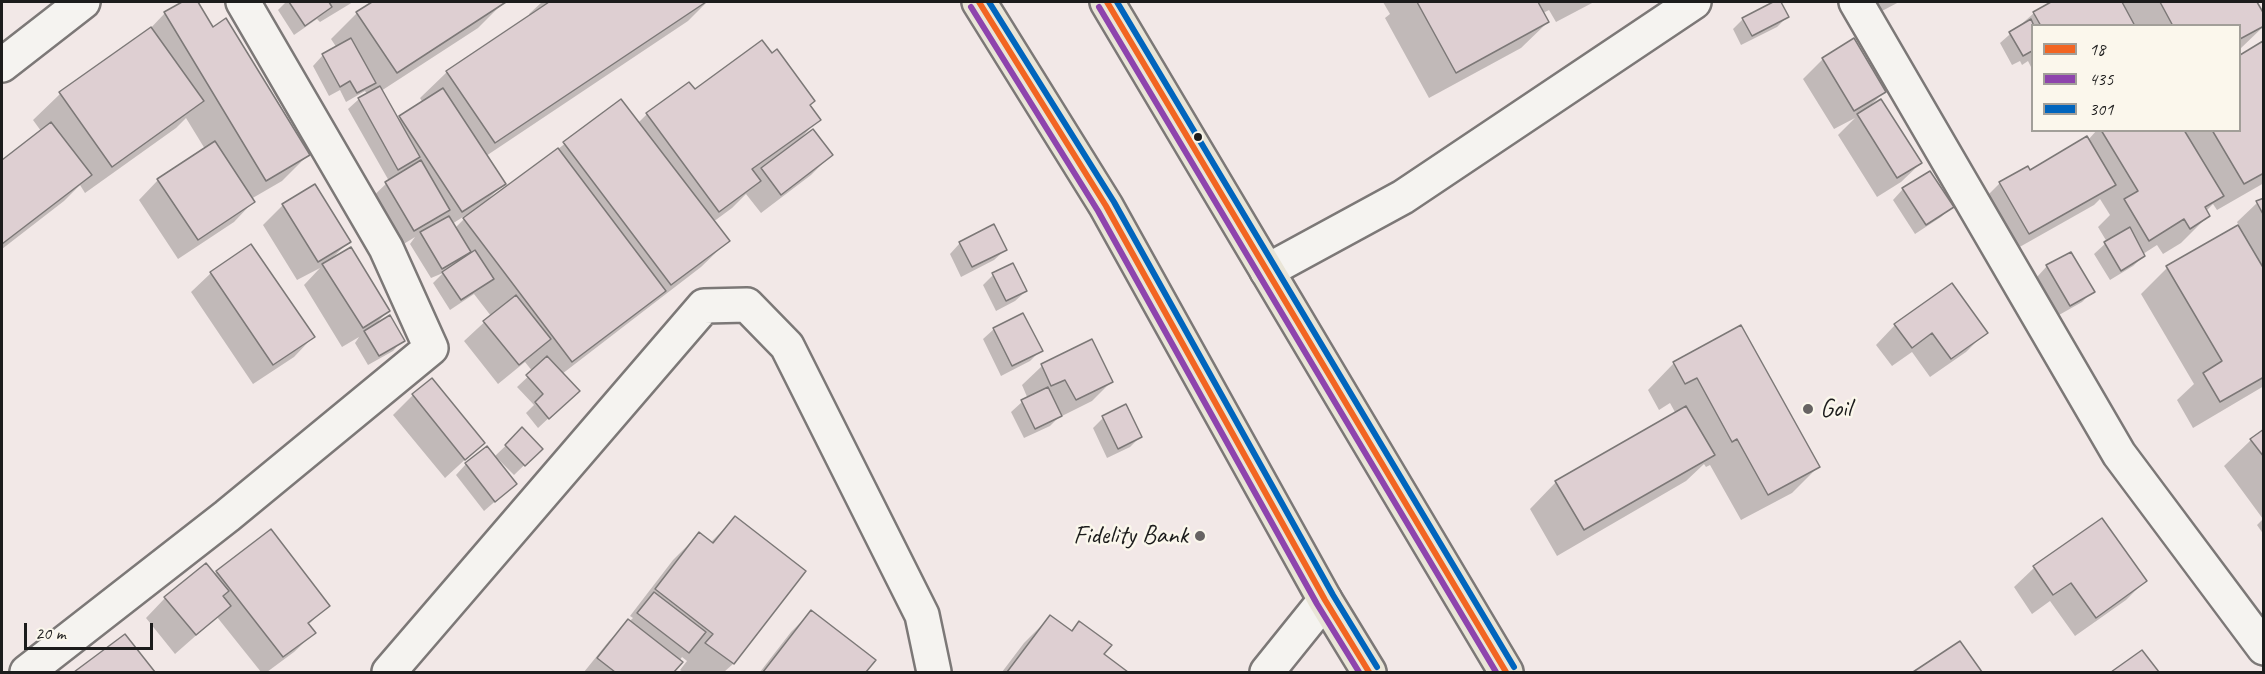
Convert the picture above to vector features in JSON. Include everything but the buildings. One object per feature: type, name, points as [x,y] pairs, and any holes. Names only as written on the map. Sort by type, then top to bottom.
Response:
[{"type":"highway","points":[[979,2],[1106,206],[1325,600],[1369,672]]},
{"type":"highway","points":[[1107,2],[1506,672]]},
{"type":"street","points":[[2,65],[83,2]]},
{"type":"street","points":[[27,672],[227,516],[431,348],[386,248],[243,2]]},
{"type":"street","points":[[1267,271],[1403,198],[1694,2]]},
{"type":"street","points":[[1856,2],[2119,454],[2264,648]]},
{"type":"street","points":[[389,672],[704,306],[747,305],[787,346],[922,615],[934,672]]},
{"type":"street","points":[[1267,672],[1325,600]]},
{"type":"transit line","name":"18","points":[[979,2],[1106,206],[1325,600],[1369,672]]},
{"type":"transit line","name":"301","points":[[989,2],[1114,202],[1333,595],[1377,667]]},
{"type":"transit line","name":"18","points":[[1107,2],[1506,672]]},
{"type":"transit line","name":"301","points":[[1117,2],[1514,667]]},
{"type":"transit line","name":"435","points":[[971,7],[1098,211],[1317,604],[1359,672]]},
{"type":"transit line","name":"435","points":[[1099,7],[1496,672]]},
{"type":"place","name":"Goil","points":[[1808,409]]},
{"type":"place","name":"Fidelity Bank","points":[[1200,536]]}]
